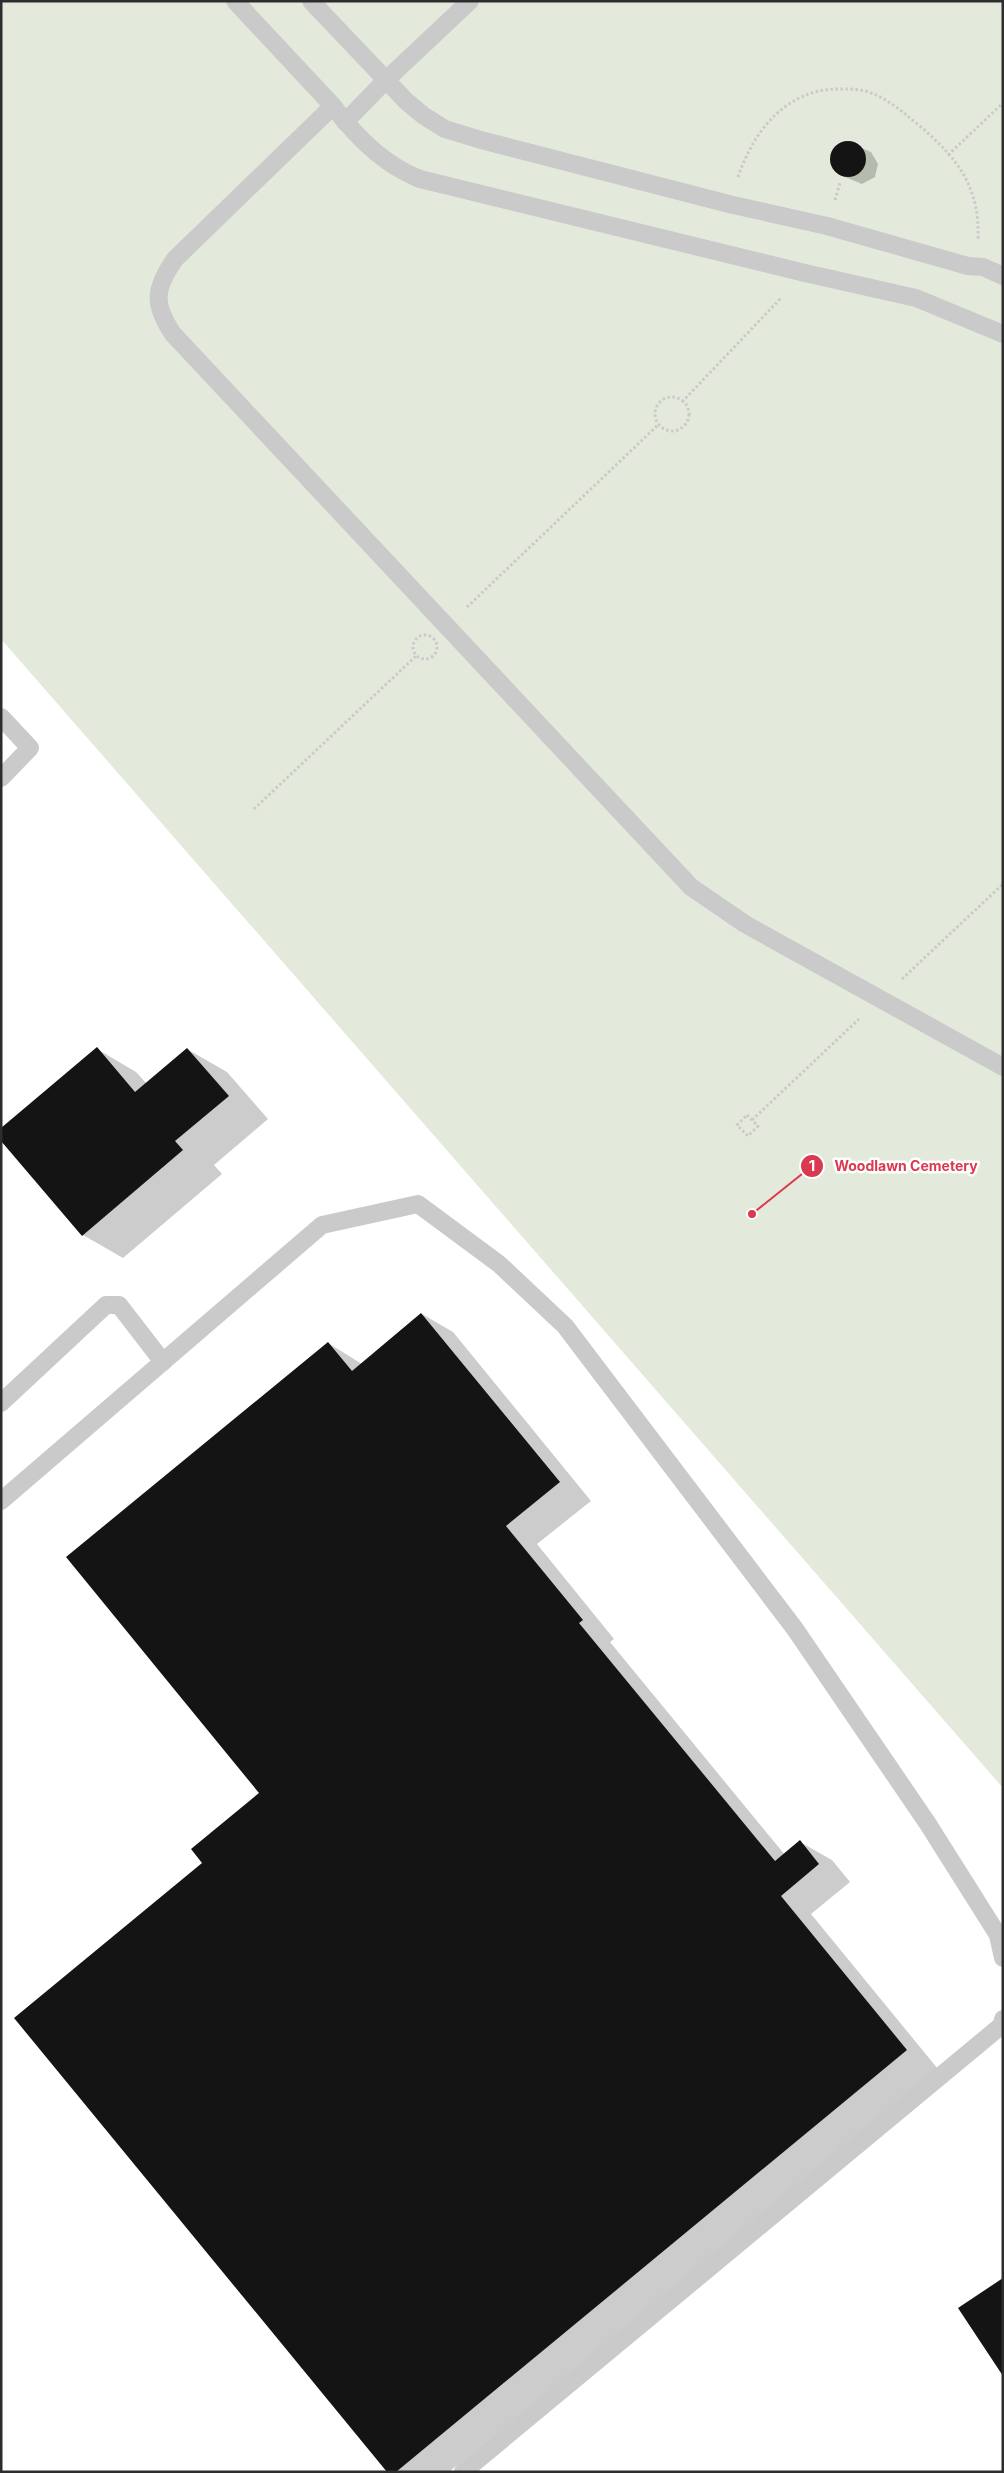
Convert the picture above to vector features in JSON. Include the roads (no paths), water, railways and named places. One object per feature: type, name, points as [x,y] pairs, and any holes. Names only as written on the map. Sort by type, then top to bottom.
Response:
[{"type":"lane","points":[[235,1],[333,106],[345,122],[383,159],[401,172],[420,179],[805,273],[916,298],[1003,334]]},
{"type":"lane","points":[[311,1],[386,80],[424,116],[445,129],[729,204],[827,226],[941,259],[983,267],[1003,276]]},
{"type":"lane","points":[[345,122],[386,80],[470,1]]},
{"type":"lane","points":[[333,106],[175,258],[161,283],[158,303],[159,310],[172,334],[690,887],[745,924],[1003,1067]]},
{"type":"lane","points":[[1,717],[30,748],[1,778]]},
{"type":"lane","points":[[1,1502],[322,1225],[418,1204],[499,1264],[565,1326],[795,1629],[928,1824],[998,1935],[1003,1958]]},
{"type":"lane","points":[[1,1403],[106,1305],[119,1305],[163,1362]]},
{"type":"lane","points":[[462,2472],[1002,2025],[1003,2019]]},
{"type":"place","name":"Woodlawn Cemetery","points":[[752,1214]]}]
